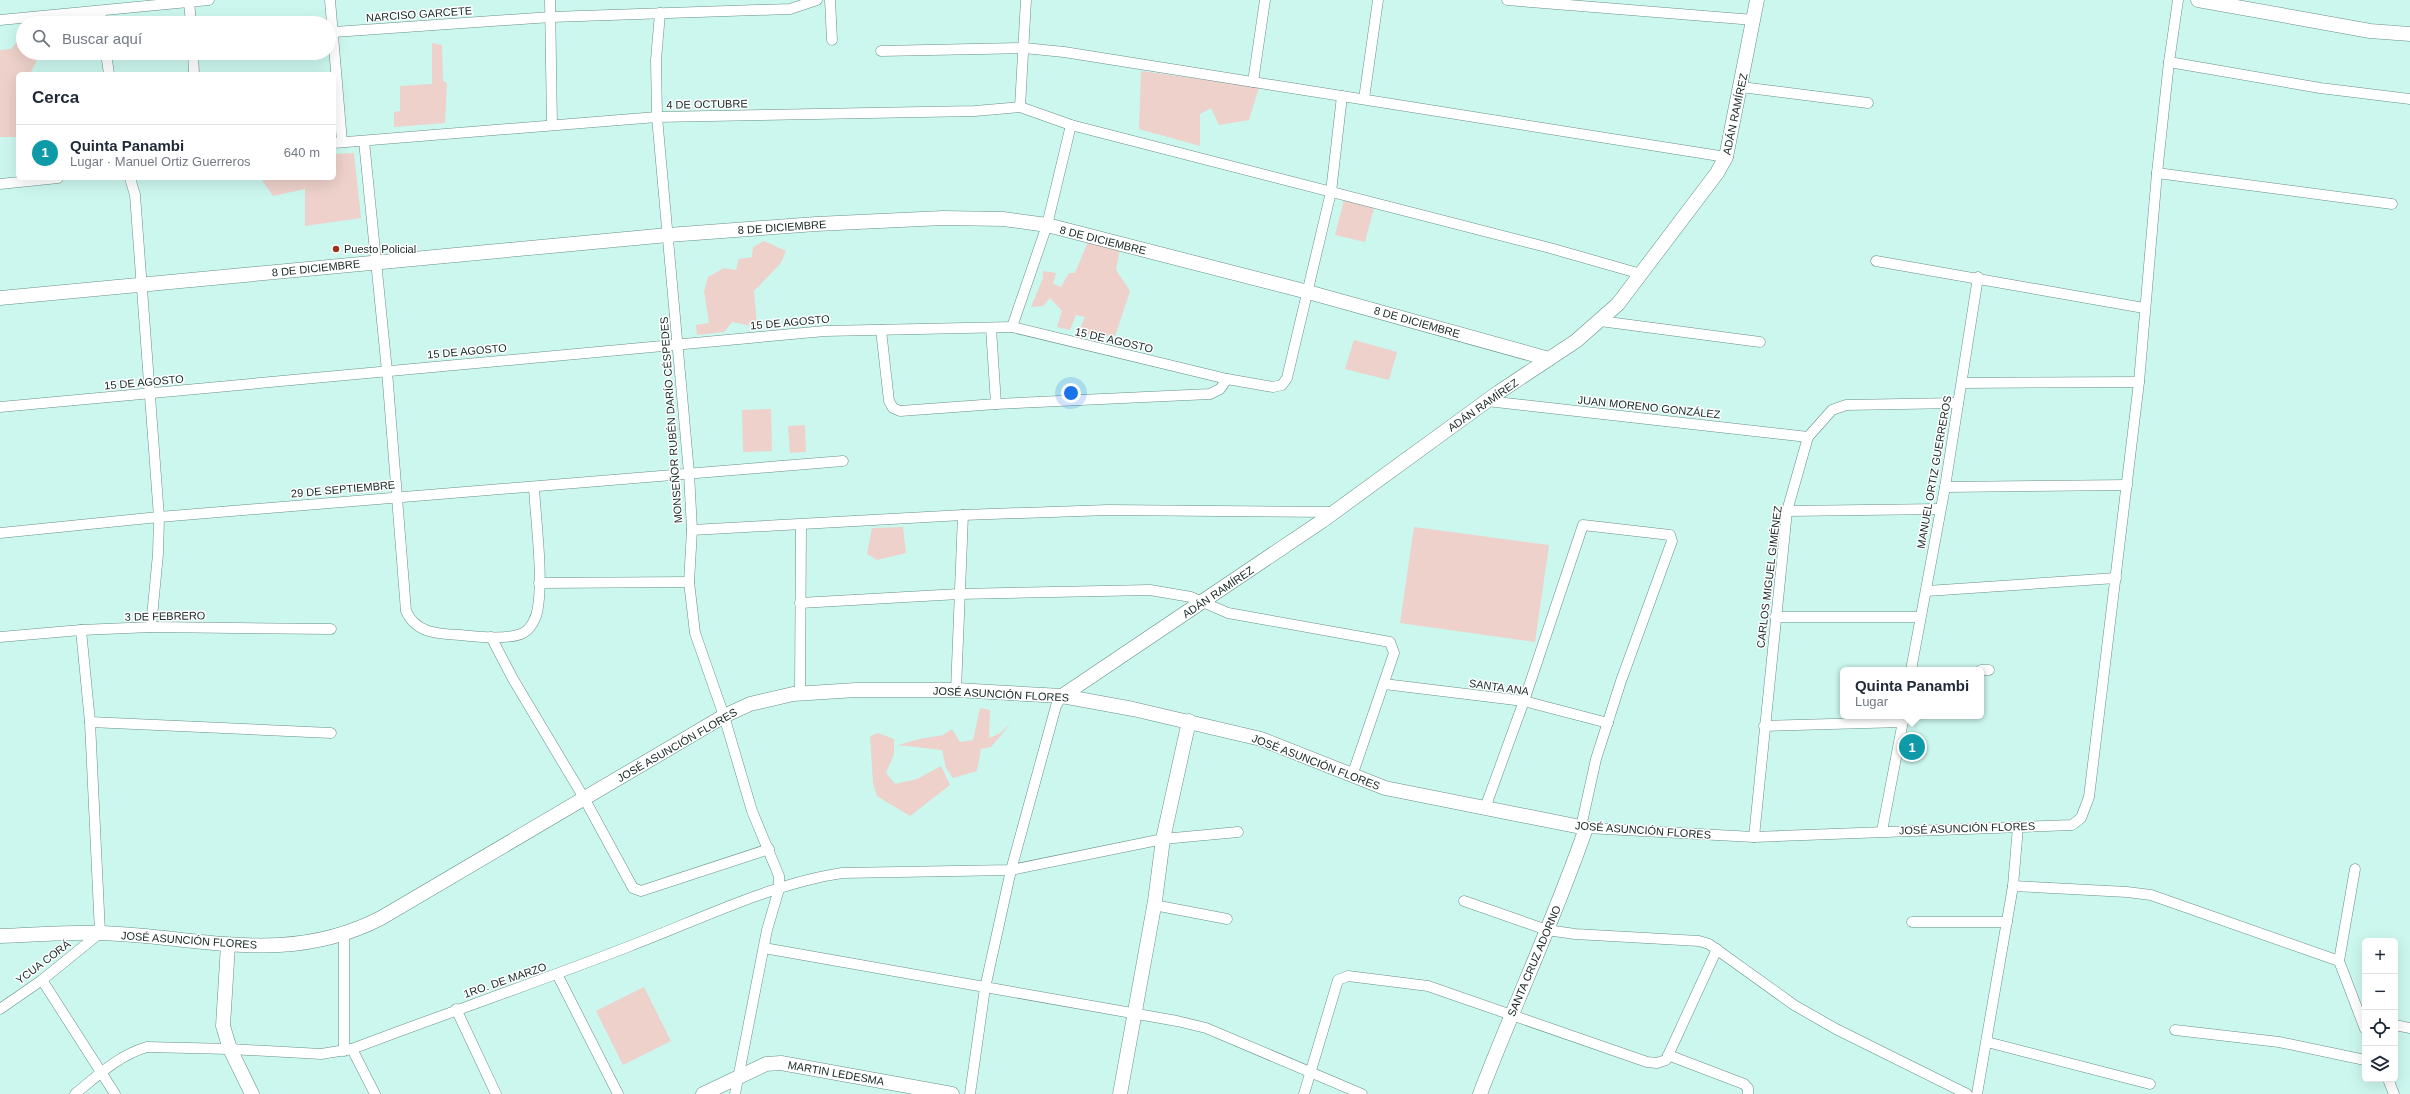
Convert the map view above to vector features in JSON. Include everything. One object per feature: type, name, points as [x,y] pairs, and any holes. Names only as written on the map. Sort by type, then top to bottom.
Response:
[{"type":"street","points":[[50,16],[210,0]]},
{"type":"street","points":[[330,0],[332,16]]},
{"type":"street","points":[[550,0],[552,125]]},
{"type":"street","name":"NARCISO GARCETE","points":[[336,32],[551,17],[790,9],[817,0]]},
{"type":"street","points":[[830,0],[832,40]]},
{"type":"street","points":[[1020,106],[1026,0]]},
{"type":"street","points":[[1253,82],[1265,0]]},
{"type":"street","points":[[1364,99],[1378,0]]},
{"type":"street","points":[[1507,0],[1754,20]]},
{"type":"street","name":"ADÁN RAMÍREZ","points":[[1062,696],[1205,601],[1334,512],[1487,401],[1549,359],[1600,321],[1618,304],[1718,173],[1726,158],[1757,0]]},
{"type":"street","points":[[1927,591],[2116,578],[2139,382],[2144,308],[2157,173],[2169,62],[2178,0]]},
{"type":"street","points":[[2198,0],[2370,31],[2410,34]]},
{"type":"street","points":[[189,2],[190,16]]},
{"type":"street","points":[[100,12],[101,16]]},
{"type":"street","name":"MONSEÑOR RUBÉN DARÍO CÉSPEDES","points":[[660,13],[656,60],[657,117],[689,473],[692,530],[689,582],[698,647],[724,716],[752,811],[779,876],[779,889],[764,948],[735,1094]]},
{"type":"street","points":[[0,20],[16,19]]},
{"type":"street","points":[[881,51],[1024,48],[1064,52],[1726,158]]},
{"type":"street","points":[[107,60],[109,72]]},
{"type":"street","points":[[193,60],[194,72]]},
{"type":"street","points":[[335,60],[335,72]]},
{"type":"street","points":[[2169,62],[2320,88],[2410,99]]},
{"type":"street","points":[[1741,87],[1868,103]]},
{"type":"street","points":[[336,88],[338,143]]},
{"type":"street","name":"15 DE AGOSTO","points":[[0,407],[825,331],[1012,327],[1227,379],[1273,387],[1282,384],[1287,378],[1308,292],[1331,192],[1342,96]]},
{"type":"street","name":"4 DE OCTUBRE","points":[[338,143],[657,117],[975,111],[1020,106],[1071,125],[1550,248],[1641,274]]},
{"type":"street","points":[[1012,327],[1047,225],[1071,125]]},
{"type":"street","points":[[364,141],[387,371],[395,497],[406,611],[414,624],[424,631],[491,637],[521,634],[529,628],[535,618],[538,606],[539,583],[534,488]]},
{"type":"street","points":[[2157,173],[2392,204]]},
{"type":"street","points":[[0,184],[39,180]]},
{"type":"street","points":[[131,180],[135,195],[140,286],[159,517],[158,554],[151,627]]},
{"type":"street","name":"8 DE DICIEMBRE","points":[[0,298],[140,286],[668,234],[943,218],[1004,219],[1047,225],[1308,292],[1549,359]]},
{"type":"street","points":[[1876,261],[1978,277],[2144,308]]},
{"type":"street","name":"MANUEL ORTIZ GUERREROS","points":[[1912,667],[1920,617],[1927,591],[1945,486],[1978,277]]},
{"type":"street","points":[[1600,321],[1760,342]]},
{"type":"street","points":[[990,328],[996,404]]},
{"type":"street","points":[[881,330],[889,401],[893,408],[900,411],[996,404],[1210,394],[1220,389],[1227,379]]},
{"type":"street","points":[[1962,383],[2139,382]]},
{"type":"street","name":"JUAN MORENO GONZÁLEZ","points":[[1487,401],[1808,437]]},
{"type":"street","name":"CARLOS MIGUEL GIMÉNEZ","points":[[1754,836],[1775,617],[1787,511],[1808,437],[1832,410],[1846,405],[1958,403]]},
{"type":"street","name":"29 DE SEPTIEMBRE","points":[[0,533],[159,517],[395,497],[534,488],[689,473],[843,461]]},
{"type":"street","points":[[1945,486],[2127,485]]},
{"type":"street","points":[[1787,511],[1940,509]]},
{"type":"street","points":[[692,530],[963,515],[1108,510],[1334,512]]},
{"type":"street","points":[[956,690],[963,515]]},
{"type":"street","points":[[800,693],[801,525]]},
{"type":"street","points":[[1485,808],[1524,702],[1583,525],[1670,535],[1672,541],[1596,759],[1583,827]]},
{"type":"street","name":"JOSÉ ASUNCIÓN FLORES","points":[[0,936],[100,933],[228,944],[301,944],[344,933],[381,918],[724,716],[750,704],[800,693],[856,690],[956,690],[1062,696],[1189,721],[1261,739],[1385,788],[1583,827],[1754,836],[2072,825],[2081,818],[2089,797],[2116,578]]},
{"type":"street","points":[[539,583],[689,582]]},
{"type":"street","points":[[800,602],[959,594],[1150,590],[1191,597],[1205,601],[1234,614],[1390,642],[1394,653],[1352,776]]},
{"type":"street","points":[[1775,617],[1920,617]]},
{"type":"street","name":"3 DE FEBRERO","points":[[0,637],[81,630],[151,627],[331,629]]},
{"type":"street","points":[[81,630],[90,722],[100,933]]},
{"type":"street","points":[[491,637],[513,679],[584,798],[633,888],[637,891],[769,849]]},
{"type":"street","name":"SANTA ANA","points":[[1384,684],[1524,702],[1608,723]]},
{"type":"street","points":[[970,1094],[985,988],[1011,870],[1056,706],[1062,696]]},
{"type":"street","points":[[1764,726],[1904,719],[1882,831]]},
{"type":"street","points":[[1120,1094],[1154,905],[1164,839],[1189,721]]},
{"type":"street","points":[[90,722],[331,733]]},
{"type":"street","name":"SANTA CRUZ ADORNO","points":[[1480,1094],[1547,930],[1583,827]]},
{"type":"street","points":[[1977,1094],[2013,886],[2018,827]]},
{"type":"street","name":"1RO. DE MARZO","points":[[102,1072],[134,1051],[147,1047],[230,1049],[321,1054],[348,1050],[456,1009],[557,974],[779,889],[824,876],[842,873],[1011,870],[1164,839],[1238,832]]},
{"type":"street","points":[[2355,869],[2339,961],[2362,1018]]},
{"type":"street","points":[[2013,886],[2127,892],[2151,895],[2339,961]]},
{"type":"street","points":[[1464,901],[1547,930],[1575,934],[1699,941],[1717,949],[1812,1015],[1967,1094]]},
{"type":"street","points":[[1154,905],[1227,919]]},
{"type":"street","points":[[1912,922],[2007,922]]},
{"type":"street","name":"YCUA CORÁ","points":[[0,1009],[42,980],[100,933]]},
{"type":"street","points":[[344,933],[348,1050],[375,1094]]},
{"type":"street","points":[[228,944],[223,1026],[230,1049],[252,1094]]},
{"type":"street","points":[[764,948],[1135,1015],[1177,1021],[1206,1028],[1232,1041],[1362,1094]]},
{"type":"street","points":[[1304,1094],[1338,980],[1343,977],[1394,980],[1428,986],[1647,1062],[1657,1063],[1666,1060],[1717,949]]},
{"type":"street","points":[[557,974],[618,1094]]},
{"type":"street","points":[[42,980],[115,1094]]},
{"type":"street","points":[[456,1009],[496,1094]]},
{"type":"street","points":[[2398,1026],[2410,1028]]},
{"type":"street","points":[[2175,1030],[2279,1042],[2362,1059]]},
{"type":"street","points":[[1987,1042],[2150,1084]]},
{"type":"street","points":[[1668,1055],[1744,1084],[1748,1088],[1748,1094]]},
{"type":"street","name":"MARTIN LEDESMA","points":[[703,1094],[738,1076],[766,1064],[781,1063],[952,1094]]},
{"type":"street","points":[[75,1094],[102,1072]]},
{"type":"street","points":[[2389,1082],[2394,1094]]},
{"type":"shaded area","points":[[16,43],[16,60],[37,60],[31,72],[16,72],[16,137],[0,137],[0,50],[11,49]]},
{"type":"shaded area","points":[[432,43],[442,45],[443,81],[447,83],[445,123],[394,127],[394,112],[400,111],[400,86],[432,84]]},
{"type":"shaded area","points":[[1141,71],[1259,87],[1249,120],[1219,125],[1211,108],[1200,114],[1200,146],[1139,129]]},
{"type":"shaded area","points":[[354,153],[361,218],[305,226],[305,189],[273,196],[262,180],[336,180],[336,154]]},
{"type":"shaded area","points":[[1344,200],[1374,208],[1365,242],[1335,235]]},
{"type":"shaded area","points":[[1089,239],[1120,249],[1116,270],[1130,291],[1115,336],[1078,334],[1085,317],[1076,315],[1070,330],[1057,327],[1062,311],[1050,298],[1043,306],[1031,307],[1043,278],[1043,271],[1056,273],[1053,284],[1061,287],[1069,273],[1075,273]]},
{"type":"shaded area","points":[[764,241],[786,251],[781,263],[754,291],[757,327],[732,322],[724,332],[697,335],[696,325],[709,323],[704,291],[708,277],[724,268],[736,270],[739,259],[752,257],[753,247]]},
{"type":"shaded area","points":[[1354,340],[1397,352],[1389,380],[1345,369]]},
{"type":"shaded area","points":[[771,409],[772,451],[743,452],[742,410]]},
{"type":"shaded area","points":[[805,425],[806,452],[790,453],[788,426]]},
{"type":"shaded area","points":[[903,527],[906,553],[877,560],[867,554],[872,528]]},
{"type":"shaded area","points":[[1414,527],[1549,545],[1535,642],[1400,623]]},
{"type":"shaded area","points":[[980,708],[990,710],[989,738],[999,734],[1011,723],[991,747],[981,749],[977,771],[953,778],[946,768],[942,750],[898,745],[919,739],[943,735],[952,729],[960,742],[973,740]]},
{"type":"shaded area","points":[[878,733],[894,739],[894,754],[886,773],[895,784],[917,779],[941,766],[950,785],[910,816],[877,796],[873,783],[870,736]]},
{"type":"shaded area","points":[[644,987],[671,1041],[623,1065],[596,1011]]},
{"type":"place","name":"Puesto Policial","points":[[336,249]]},
{"type":"place","name":"Quinta Panambi","points":[[1912,747]]}]
